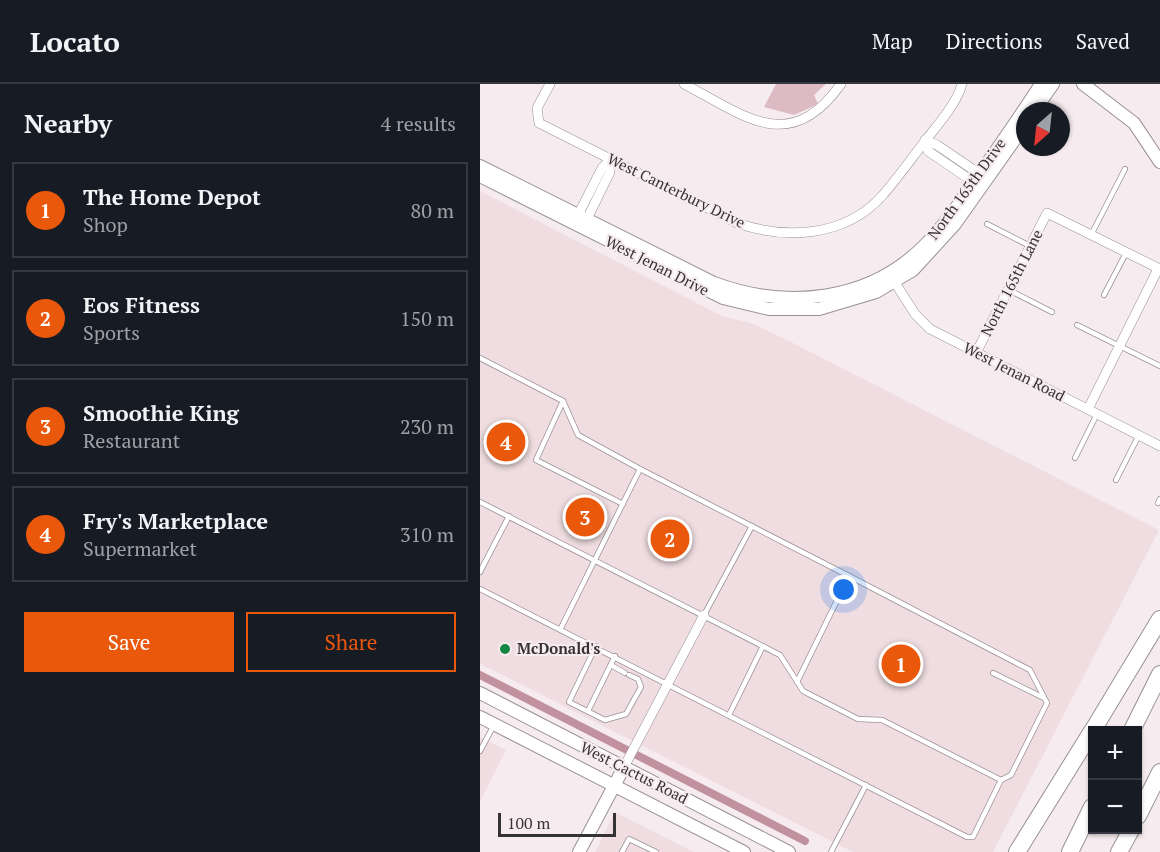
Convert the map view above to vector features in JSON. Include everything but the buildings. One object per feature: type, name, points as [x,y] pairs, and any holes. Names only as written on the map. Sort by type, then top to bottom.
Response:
[{"type":"highway","points":[[1096,726],[1160,620]]},
{"type":"highway","points":[[1133,726],[1160,675]]},
{"type":"highway","points":[[1017,852],[1088,739]]},
{"type":"highway","points":[[1142,806],[1160,772]]},
{"type":"highway","points":[[1070,852],[1088,815]]},
{"type":"highway","points":[[1119,852],[1129,834]]},
{"type":"street","name":"West Canterbury Drive","points":[[550,84],[537,108],[536,116],[539,123],[737,223],[761,231],[789,234],[827,230],[856,217],[881,197],[925,141],[962,84]]},
{"type":"street","points":[[684,84],[758,123],[782,125],[798,123],[826,105],[841,84]]},
{"type":"street","name":"North 165th Drive","points":[[845,298],[913,270],[934,250],[955,224],[1041,84]]},
{"type":"street","points":[[1040,102],[1053,84]]},
{"type":"street","points":[[1083,84],[1134,123],[1160,162]]},
{"type":"street","name":"North 165th Drive","points":[[892,278],[926,244],[1016,136]]},
{"type":"street","points":[[925,141],[938,145],[981,181]]},
{"type":"street","points":[[581,220],[610,171],[610,160]]},
{"type":"street","name":"West Jenan Drive","points":[[480,166],[581,220]]},
{"type":"street","name":"West Jenan Drive","points":[[480,176],[738,292],[770,298],[800,300],[845,298]]},
{"type":"street","name":"North 165th Lane","points":[[976,353],[1047,213],[1091,235]]},
{"type":"street","points":[[1091,235],[1159,269],[1120,346],[1093,411]]},
{"type":"street","name":"West Jenan Road","points":[[892,278],[910,308],[930,329],[1160,446]]},
{"type":"street","points":[[579,852],[704,615]]},
{"type":"street","name":"West Cactus Road","points":[[480,693],[789,852]]},
{"type":"street","points":[[480,702],[500,704]]},
{"type":"street","name":"West Cactus Road","points":[[480,717],[736,850]]},
{"type":"lane","points":[[1091,235],[1125,169]]},
{"type":"lane","points":[[987,224],[1030,246]]},
{"type":"lane","points":[[1104,295],[1126,252]]},
{"type":"lane","points":[[1009,290],[1052,312]]},
{"type":"lane","points":[[1077,325],[1160,366]]},
{"type":"lane","points":[[480,358],[563,401],[578,435],[1030,670],[1047,703],[1011,775],[1001,780],[972,837],[480,589]]},
{"type":"lane","points":[[563,401],[536,460],[623,504]]},
{"type":"lane","points":[[1075,458],[1093,411]]},
{"type":"lane","points":[[1116,480],[1139,435]]},
{"type":"lane","points":[[561,628],[640,468]]},
{"type":"lane","points":[[480,502],[780,655],[803,692],[858,719],[882,720],[1001,780]]},
{"type":"lane","points":[[480,573],[509,516]]},
{"type":"lane","points":[[704,615],[752,526]]},
{"type":"lane","points":[[797,682],[849,576]]},
{"type":"lane","points":[[596,646],[569,702],[605,720],[626,714],[640,687],[638,679],[610,665]]},
{"type":"lane","points":[[729,715],[763,646]]},
{"type":"lane","points":[[588,711],[615,656]]},
{"type":"lane","points":[[993,673],[1044,698]]},
{"type":"lane","points":[[480,751],[494,725]]},
{"type":"lane","points":[[831,852],[866,785]]},
{"type":"lane","points":[[622,852],[629,839],[656,852]]},
{"type":"shaded area","points":[[776,84],[826,84],[814,95],[818,104],[794,115],[764,107]]},
{"type":"shaded area","points":[[480,191],[722,316],[754,324],[789,341],[1159,530],[993,852],[853,852],[480,664]]},
{"type":"shaded area","points":[[480,737],[506,750],[480,802]]},
{"type":"shaded area","points":[[615,812],[694,852],[595,852]]},
{"type":"waterway","points":[[480,675],[805,841]]},
{"type":"place","name":"Fry's Marketplace","points":[[506,442]]},
{"type":"place","name":"Smoothie King","points":[[585,517]]},
{"type":"place","name":"Eos Fitness","points":[[670,539]]},
{"type":"place","name":"McDonald's","points":[[505,649]]},
{"type":"place","name":"The Home Depot","points":[[901,664]]}]
